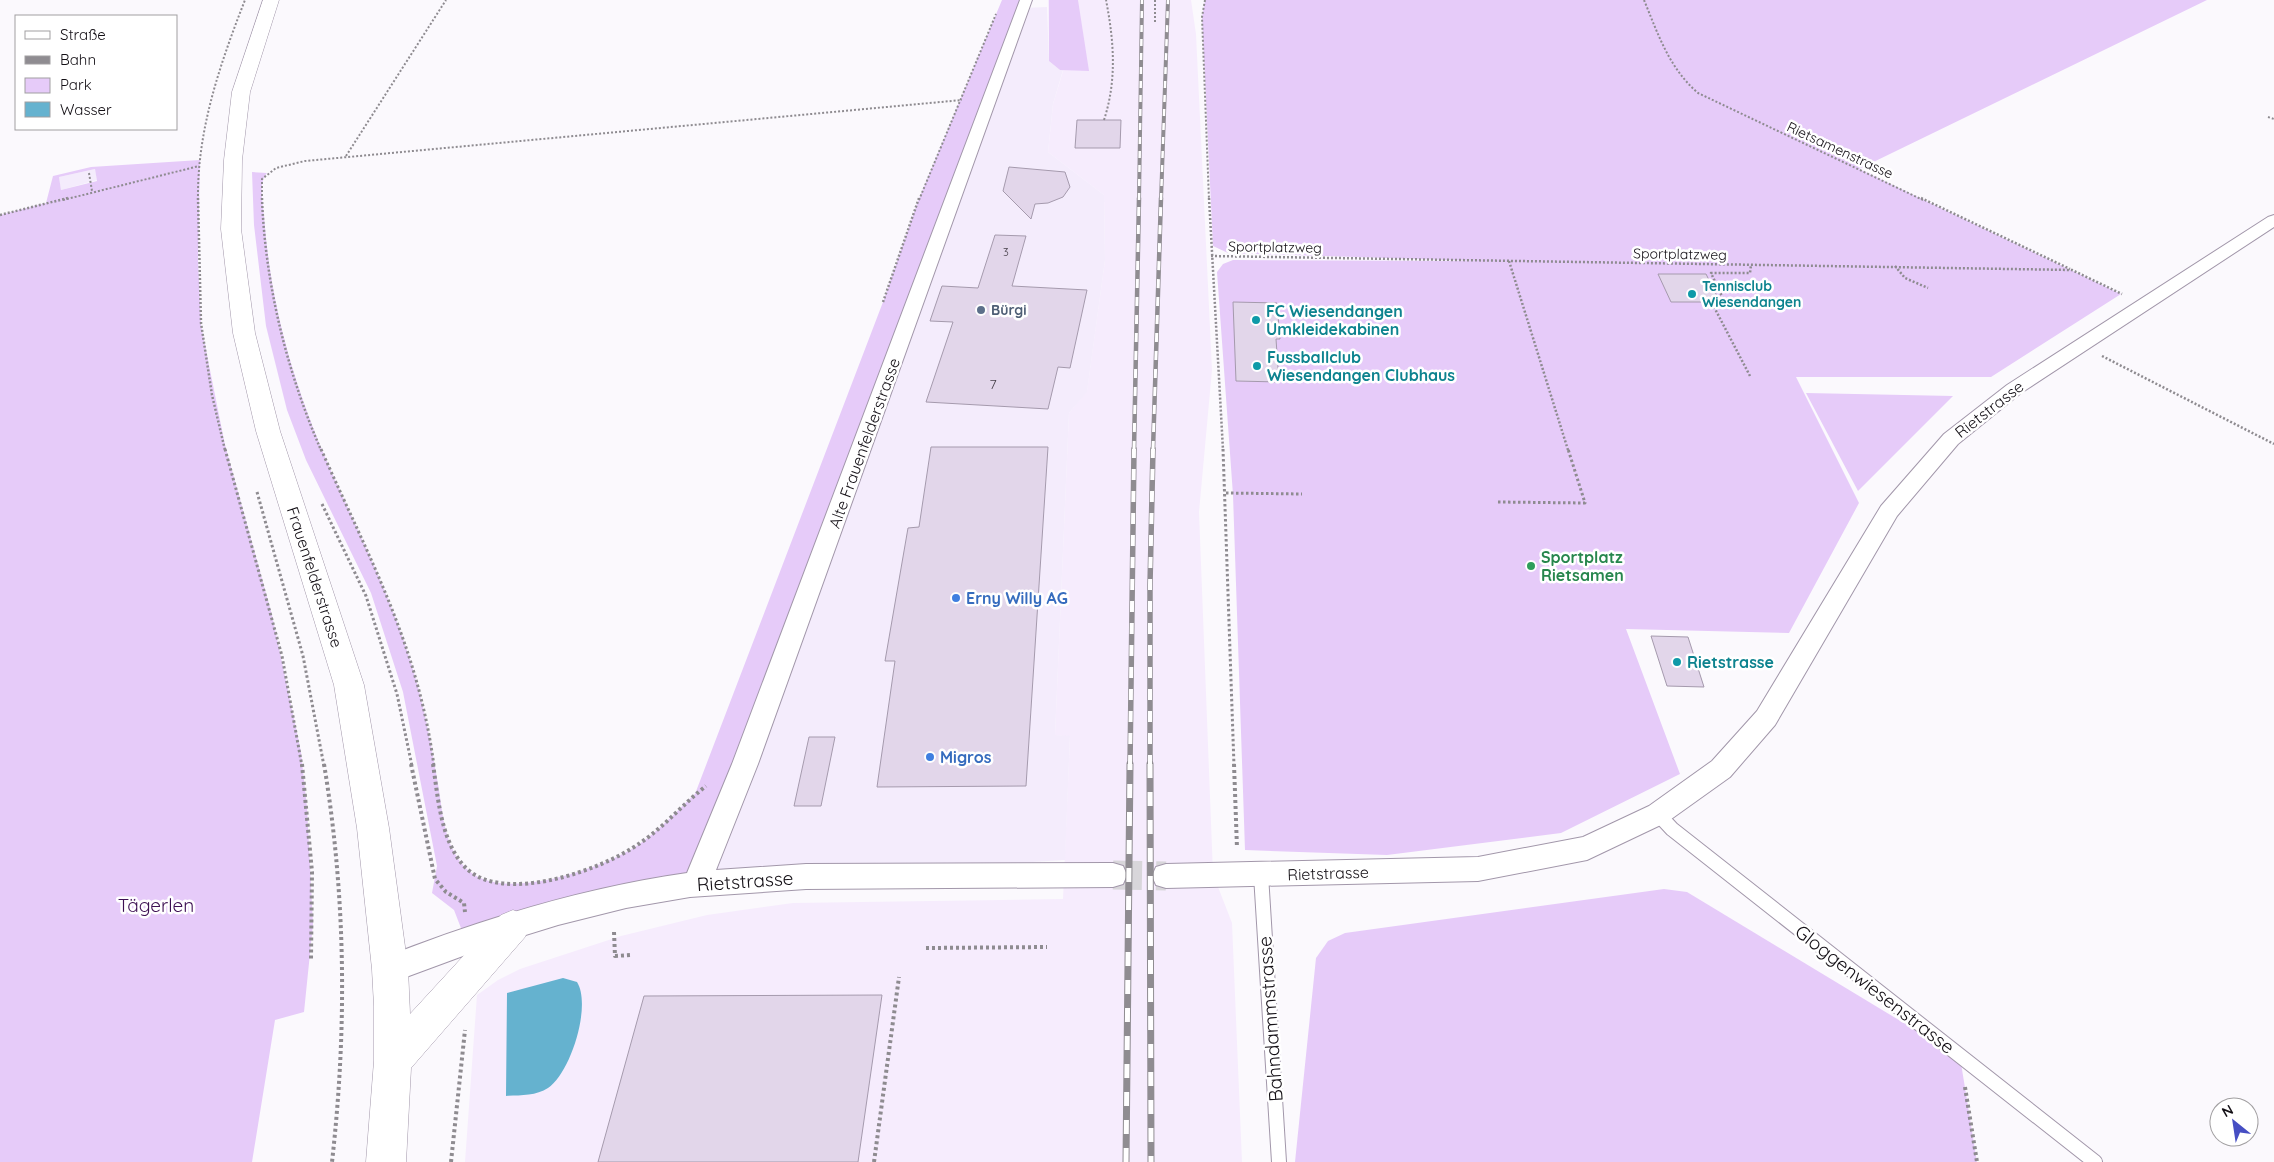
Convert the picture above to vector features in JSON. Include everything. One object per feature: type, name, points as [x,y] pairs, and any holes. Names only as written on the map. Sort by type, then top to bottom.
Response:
[{"type":"main road","name":"Frauenfelderstrasse","points":[[271,0],[241,92],[233,160],[231,229],[244,333],[268,431],[349,685],[373,828],[390,969],[393,1061],[386,1162]]},
{"type":"main road","points":[[393,1061],[513,926]]},
{"type":"street","name":"Alte Frauenfelderstrasse","points":[[696,884],[745,764],[1026,0]]},
{"type":"street","name":"Rietstrasse","points":[[1166,876],[1250,876],[1478,869],[1587,848],[1658,814],[1721,769],[1766,718],[1888,511],[1919,473],[1951,439],[1980,414],[2079,345],[2274,220]]},
{"type":"street","name":"Rietstrasse","points":[[390,969],[513,926],[613,898],[696,884],[778,876],[1113,875]]},
{"type":"lane","name":"Gloggenwiesenstrasse","points":[[1658,814],[1672,829],[2095,1162]]},
{"type":"lane","name":"Bahndammstrasse","points":[[1250,876],[1279,1162]]},
{"type":"path","points":[[345,157],[446,0]]},
{"type":"path","points":[[1104,120],[1110,99],[1114,51],[1106,0]]},
{"type":"path","points":[[1155,0],[1155,23]]},
{"type":"path","points":[[1205,0],[1202,17],[1211,256],[1250,876]]},
{"type":"path","name":"Rietsamenstrasse","points":[[1644,0],[1674,69],[1684,83],[1698,93],[2072,270]]},
{"type":"path","points":[[883,302],[918,201],[999,8]]},
{"type":"path","points":[[745,764],[708,784],[634,847],[610,860],[575,872],[530,882],[503,884],[481,879],[463,865],[456,856],[449,839],[428,728],[408,650],[383,582],[304,408],[287,353],[272,290],[262,183],[264,176],[271,170],[286,164],[345,157],[962,100]]},
{"type":"path","points":[[2268,117],[2274,119]]},
{"type":"path","points":[[0,215],[199,166],[198,260],[201,325],[225,445],[272,615],[301,752],[310,854],[313,924],[311,959]]},
{"type":"path","points":[[89,174],[92,191]]},
{"type":"path","name":"Sportplatzweg","points":[[1211,256],[2072,270],[2142,304]]},
{"type":"path","points":[[1498,502],[1585,503],[1508,261]]},
{"type":"path","points":[[1750,265],[1750,273],[1711,273],[1726,305],[1713,305],[1750,376]]},
{"type":"path","points":[[1895,266],[1905,278],[1928,288]]},
{"type":"path","points":[[2079,345],[2274,444]]},
{"type":"path","points":[[1226,493],[1302,494]]},
{"type":"path","points":[[320,500],[366,596],[397,694],[435,879],[446,892],[464,905]]},
{"type":"path","points":[[295,623],[315,710],[331,805],[342,918],[340,1109],[332,1162]]},
{"type":"path","points":[[614,932],[615,956],[631,955]]},
{"type":"path","points":[[926,948],[1047,947]]},
{"type":"path","points":[[874,1162],[899,977]]},
{"type":"path","points":[[450,1162],[466,1019]]},
{"type":"path","points":[[1960,1057],[1977,1162]]},
{"type":"shaded area","points":[[1048,0],[1191,0],[1196,34],[1212,370],[1199,512],[1213,874],[1232,923],[1242,1162],[465,1162],[477,995],[498,980],[520,969],[621,936],[707,915],[793,903],[1063,899],[1070,737],[1055,735],[1069,413],[1087,391],[1105,260],[1104,195],[1048,152],[1053,104],[1063,71],[1049,61]]},
{"type":"shaded area","points":[[1047,7],[1049,61],[1060,70],[1063,70],[1053,104],[1048,152],[1104,195],[1105,260],[1087,392],[1069,413],[1055,735],[1070,736],[1065,860],[778,877],[696,884],[1024,8]]},
{"type":"shaded area","points":[[95,169],[97,180],[61,190],[59,177]]},
{"type":"green space","points":[[1002,0],[1026,0],[696,884],[466,941],[454,910],[432,893],[437,866],[403,692],[371,593],[306,460],[287,410],[266,326],[254,225],[252,172],[267,173],[264,177],[262,193],[268,251],[273,286],[288,353],[298,386],[323,451],[402,634],[418,687],[444,822],[451,845],[463,865],[474,875],[483,879],[499,883],[518,884],[560,877],[603,863],[635,847],[659,829],[695,794],[883,302],[918,201]]},
{"type":"green space","points":[[1049,0],[1078,0],[1089,71],[1060,70],[1049,61]]},
{"type":"green space","name":"Sportplatz Rietsamen","points":[[1205,0],[2207,0],[1859,169],[2121,294],[1991,377],[1796,377],[1859,503],[1789,633],[1626,629],[1680,774],[1561,833],[1387,855],[1245,850],[1233,495],[1217,272],[1223,264],[1233,260],[1479,261],[1228,253],[1213,246],[1202,17]]},
{"type":"green space","name":"Tägerlen","points":[[200,160],[198,260],[201,325],[225,445],[272,615],[301,752],[307,808],[313,924],[304,1012],[275,1020],[252,1162],[0,1162],[0,215],[46,203],[53,176],[91,167]],"holes":[[[95,169],[97,181],[61,190],[59,177]]]},
{"type":"green space","points":[[1806,393],[1953,396],[1858,491]]},
{"type":"green space","points":[[1664,889],[1687,892],[1960,1057],[1977,1162],[1295,1162],[1316,958],[1328,941],[1345,933]]},
{"type":"water","points":[[563,978],[577,982],[581,993],[580,1022],[571,1055],[564,1069],[548,1088],[528,1095],[506,1096],[507,993]]},
{"type":"building","points":[[1077,120],[1121,120],[1120,148],[1075,148]]},
{"type":"building","points":[[1009,167],[1065,172],[1070,187],[1063,197],[1048,203],[1035,204],[1031,219],[1003,191]]},
{"type":"building","points":[[995,235],[1026,236],[1012,286],[1087,290],[1070,368],[1058,367],[1048,409],[926,402],[953,322],[930,321],[942,286],[978,288]]},
{"type":"building","name":"Tennisclub Wiesendangen","points":[[1658,274],[1706,274],[1720,302],[1671,302]]},
{"type":"building","points":[[1233,302],[1277,303],[1280,339],[1276,339],[1279,382],[1236,381]]},
{"type":"building","points":[[931,447],[1048,447],[1026,786],[877,787],[895,661],[885,661],[908,528],[919,527]]},
{"type":"building","name":"Rietstrasse","points":[[1651,636],[1688,637],[1704,687],[1667,686]]},
{"type":"building","points":[[809,737],[835,737],[821,806],[794,806]]},
{"type":"building","points":[[882,995],[858,1162],[598,1162],[644,996]]},
{"type":"tunnel","points":[[1113,875],[1166,876]]},
{"type":"railway","points":[[1139,200],[1142,0]]},
{"type":"railway","points":[[1161,200],[1168,0]]},
{"type":"railway","points":[[1134,450],[1139,198]]},
{"type":"railway","points":[[1153,450],[1161,198]]},
{"type":"railway","points":[[1130,766],[1134,449]]},
{"type":"railway","points":[[1150,764],[1150,585],[1153,449]]},
{"type":"railway","points":[[1126,1162],[1130,764]]},
{"type":"railway","points":[[1150,764],[1151,1162]]},
{"type":"place","name":"Tennisclub Wiesendangen","points":[[1692,294]]},
{"type":"place","name":"Bürgi","points":[[981,310]]},
{"type":"place","name":"FC Wiesendangen Umkleidekabinen","points":[[1256,320]]},
{"type":"place","name":"Fussballclub Wiesendangen Clubhaus","points":[[1257,366]]},
{"type":"place","name":"Sportplatz Rietsamen","points":[[1531,566]]},
{"type":"place","name":"Erny Willy AG","points":[[956,598]]},
{"type":"place","name":"Rietstrasse","points":[[1677,662]]},
{"type":"place","name":"Migros","points":[[930,757]]}]
